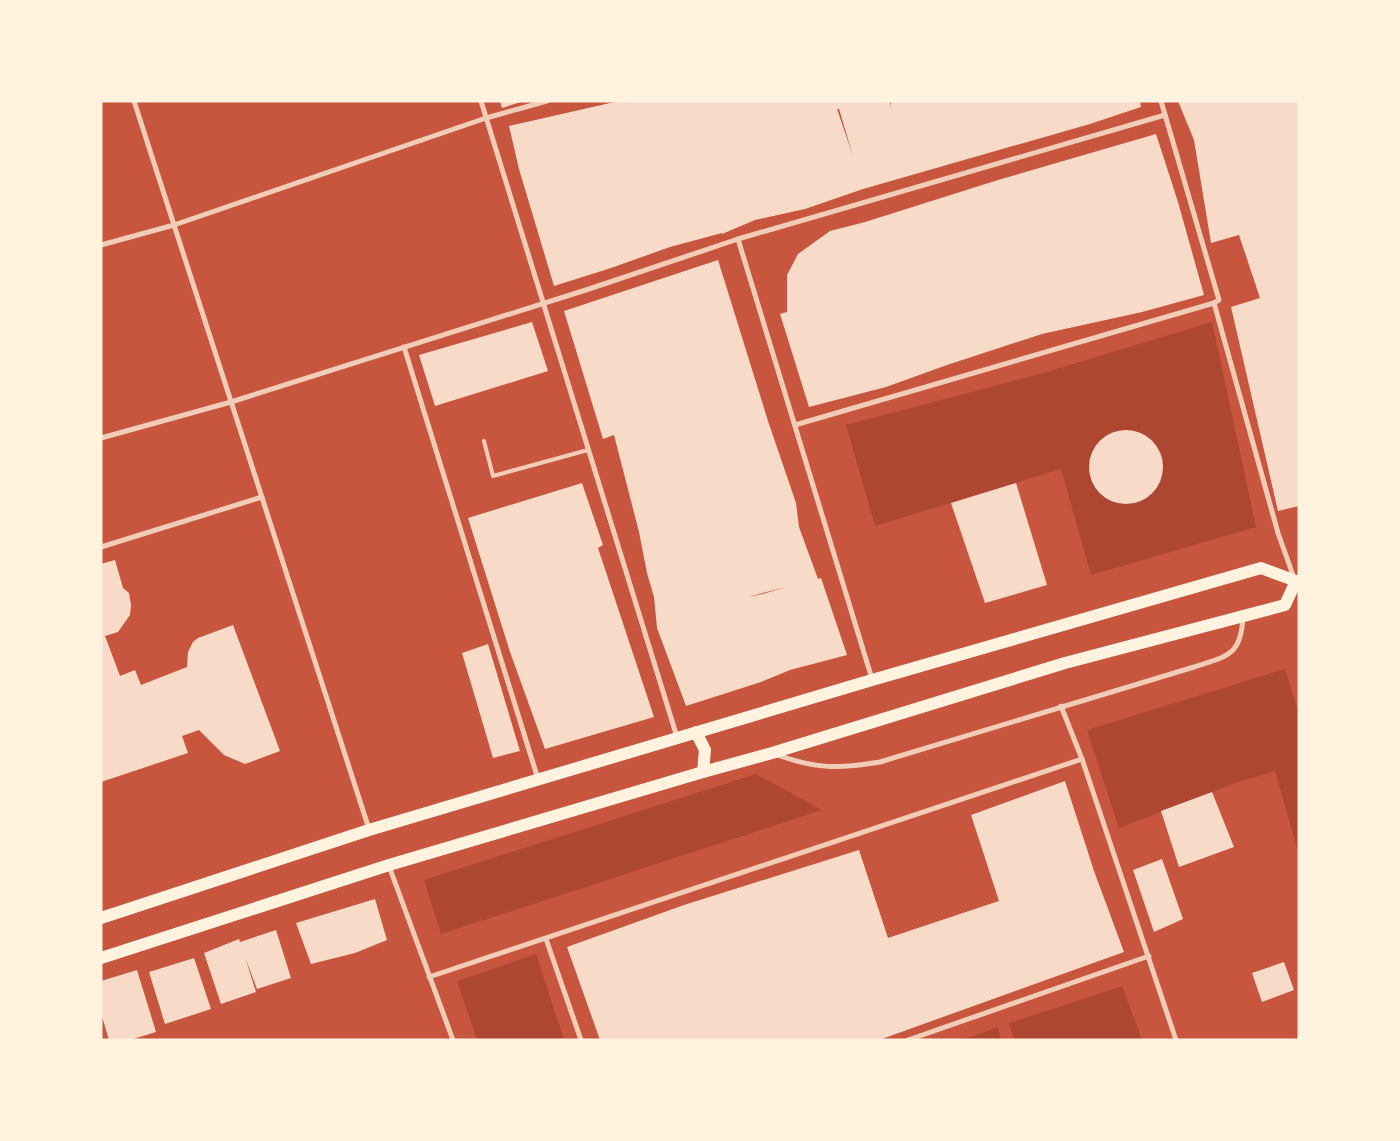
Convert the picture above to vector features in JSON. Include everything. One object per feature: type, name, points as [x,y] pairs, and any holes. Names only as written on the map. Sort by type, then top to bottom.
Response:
[{"type":"main road","points":[[101,918],[369,830],[538,779],[1261,568],[1297,581],[1285,605],[1065,663],[772,753],[389,865],[101,958]]},
{"type":"main road","points":[[696,732],[705,750],[703,772]]},
{"type":"street","points":[[134,101],[369,830]]},
{"type":"street","points":[[481,101],[678,738]]},
{"type":"street","points":[[101,245],[174,225],[486,118],[547,101]]},
{"type":"street","points":[[1161,101],[1278,533],[1297,581],[1299,595]]},
{"type":"street","points":[[101,438],[231,402],[738,239],[1165,115]]},
{"type":"street","points":[[738,239],[872,680]]},
{"type":"street","points":[[795,425],[1216,302]]},
{"type":"street","points":[[404,347],[538,779]]},
{"type":"street","points":[[101,547],[262,497]]},
{"type":"street","points":[[772,753],[802,764],[828,767],[854,767],[880,762],[1226,656],[1236,645],[1242,633],[1243,615]]},
{"type":"street","points":[[1060,706],[1082,758],[1176,1040]]},
{"type":"street","points":[[429,977],[1082,758]]},
{"type":"street","points":[[389,865],[453,1040]]},
{"type":"street","points":[[546,939],[580,1040]]},
{"type":"street","points":[[908,1040],[1148,956]]},
{"type":"lane","points":[[484,441],[493,476],[588,450]]},
{"type":"shaded area","points":[[1212,322],[1256,527],[1091,575],[1061,469],[875,526],[846,425],[1040,374]]},
{"type":"shaded area","points":[[1285,669],[1299,714],[1299,855],[1275,771],[1238,782],[1119,828],[1087,730]]},
{"type":"shaded area","points":[[756,774],[822,810],[441,934],[424,880]]},
{"type":"shaded area","points":[[536,954],[564,1040],[477,1040],[457,981]]},
{"type":"shaded area","points":[[1122,986],[1142,1040],[1014,1040],[1009,1023]]},
{"type":"shaded area","points":[[998,1027],[1001,1040],[963,1040]]},
{"type":"building","points":[[500,101],[521,101],[521,102],[502,108]]},
{"type":"building","points":[[619,101],[890,101],[891,107],[891,101],[1140,101],[1141,107],[1090,124],[863,189],[805,209],[755,220],[722,234],[670,247],[554,286],[519,169],[509,126]],"holes":[[[837,109],[839,109],[853,156]]]},
{"type":"building","points":[[1178,101],[1299,101],[1299,506],[1278,511],[1231,307],[1260,298],[1239,235],[1211,243],[1194,140]]},
{"type":"building","points":[[1156,134],[1178,202],[1204,295],[1142,312],[1042,334],[886,387],[809,407],[780,314],[787,312],[787,275],[798,254],[830,231]]},
{"type":"building","points":[[718,260],[768,421],[796,503],[799,527],[818,579],[821,578],[847,655],[790,670],[761,682],[686,706],[657,628],[654,597],[614,435],[603,439],[564,311]],"holes":[[[786,587],[763,594],[748,597]]]},
{"type":"building","points":[[532,322],[548,371],[435,406],[419,355]]},
{"type":"building","points":[[1126,430],[1140,433],[1152,441],[1160,453],[1163,467],[1160,481],[1152,493],[1140,501],[1126,504],[1112,501],[1100,493],[1092,481],[1089,467],[1092,453],[1100,441],[1112,433]]},
{"type":"building","points":[[582,483],[603,545],[598,548],[654,717],[545,749],[510,652],[468,518]]},
{"type":"building","points":[[1016,483],[1047,585],[985,603],[951,503]]},
{"type":"building","points":[[115,560],[123,588],[129,593],[131,605],[130,615],[118,632],[105,636],[120,676],[135,670],[141,685],[187,667],[188,652],[193,642],[198,638],[233,625],[280,751],[245,764],[224,755],[199,730],[182,736],[188,753],[101,782],[101,564]]},
{"type":"building","points":[[488,644],[520,751],[493,758],[462,653]]},
{"type":"building","points":[[1065,781],[1094,871],[1124,952],[879,1040],[600,1040],[567,947],[684,905],[859,850],[888,938],[999,901],[971,815]]},
{"type":"building","points":[[1212,792],[1234,847],[1179,867],[1161,811]]},
{"type":"building","points":[[1162,859],[1183,919],[1154,932],[1133,870]]},
{"type":"building","points":[[375,899],[387,940],[355,953],[311,964],[296,923]]},
{"type":"building","points":[[276,930],[291,978],[257,989],[245,957],[256,992],[221,1004],[204,953],[239,939],[240,942]]},
{"type":"building","points":[[194,958],[211,1009],[165,1024],[149,972]]},
{"type":"building","points":[[1284,962],[1294,990],[1262,1002],[1252,973]]},
{"type":"building","points":[[137,970],[156,1032],[130,1040],[109,1040],[101,1013],[101,981]]}]
